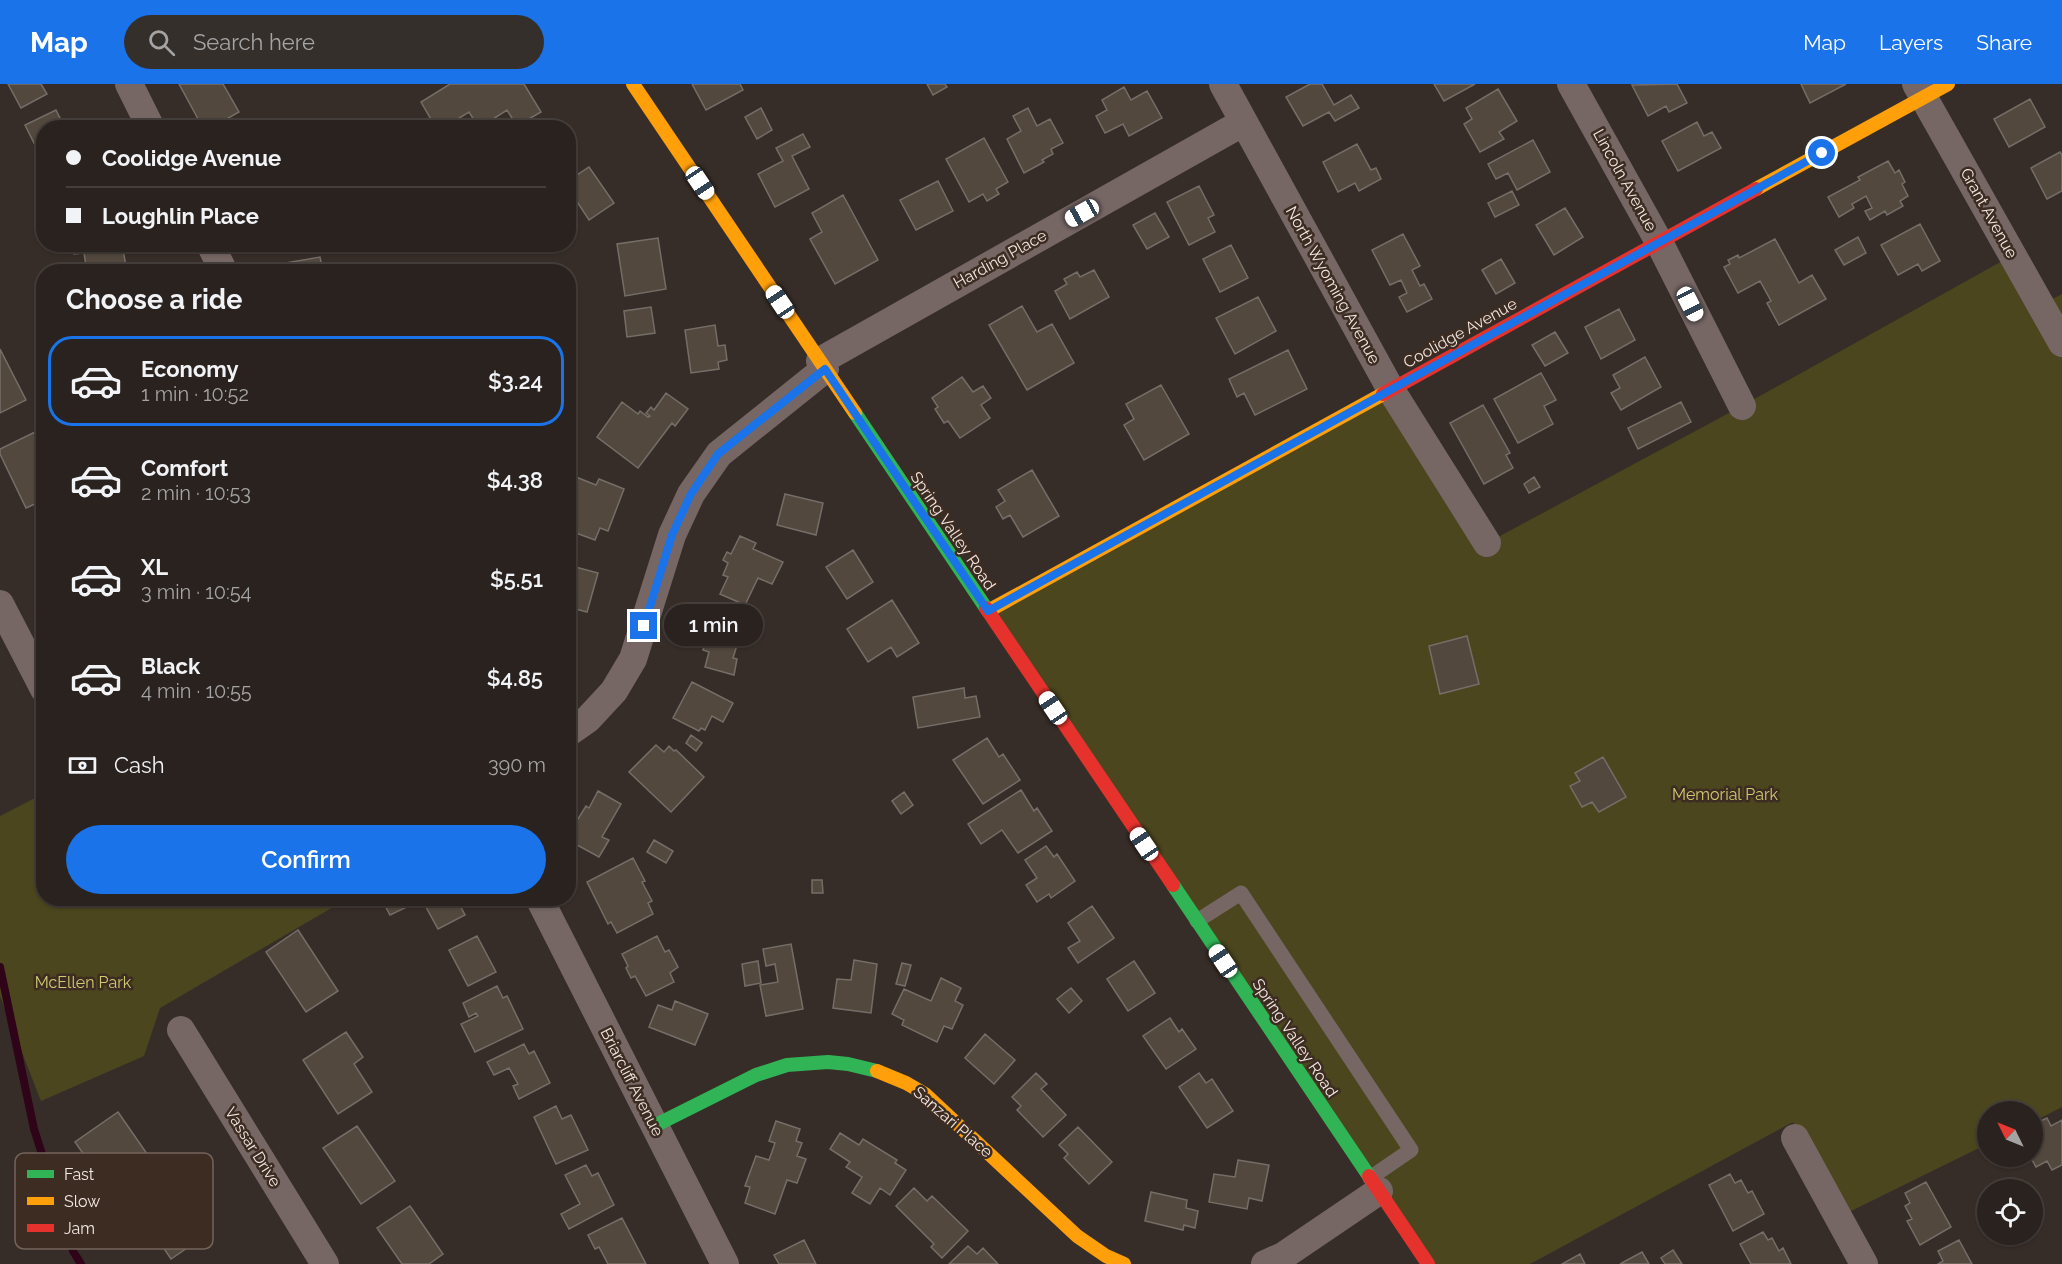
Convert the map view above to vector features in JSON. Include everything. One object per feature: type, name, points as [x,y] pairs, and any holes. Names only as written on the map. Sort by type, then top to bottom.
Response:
[{"type":"street","points":[[129,84],[147,120]]},
{"type":"street","name":"Spring Valley Road","points":[[633,84],[1428,1264]]},
{"type":"street","name":"North Wyoming Avenue","points":[[1223,84],[1391,390],[1487,543]]},
{"type":"street","name":"Lincoln Avenue","points":[[1571,84],[1659,242],[1742,406]]},
{"type":"street","name":"Coolidge Avenue","points":[[988,611],[1659,242],[1929,88]]},
{"type":"street","name":"Grant Avenue","points":[[1929,88],[2062,343]]},
{"type":"street","name":"Harding Place","points":[[576,727],[614,691],[633,659],[672,535],[691,494],[718,454],[822,365],[1244,122]]},
{"type":"street","points":[[0,603],[36,673]]},
{"type":"street","name":"Briarcliff Avenue","points":[[543,906],[726,1264]]},
{"type":"street","name":"Vassar Drive","points":[[181,1030],[325,1264]]},
{"type":"street","name":"Sanzari Place","points":[[654,1125],[764,1071],[797,1063],[831,1061],[864,1066],[899,1078],[925,1094],[1077,1236],[1106,1256],[1124,1264]]},
{"type":"street","points":[[1795,1138],[1864,1264]]},
{"type":"street","points":[[1265,1264],[1283,1256],[1374,1185]]},
{"type":"lane","points":[[1197,921],[1241,893],[1411,1150],[1374,1185]]},
{"type":"green space","name":"Memorial Park","points":[[2013,255],[2041,305],[2062,294],[2062,1107],[2043,1117],[2043,1101],[1977,1101],[1977,1149],[1839,1217],[1793,1122],[1530,1264],[1427,1264],[988,611],[1391,390],[1487,543],[1742,406]]},
{"type":"green space","name":"McEllen Park","points":[[36,798],[36,906],[335,906],[160,1008],[144,1056],[41,1101],[0,996],[0,816]]},
{"type":"building","points":[[8,84],[41,84],[47,94],[21,108]]},
{"type":"building","points":[[179,84],[223,84],[239,112],[225,120],[199,120]]},
{"type":"building","points":[[450,84],[524,84],[541,112],[527,120],[513,120],[507,110],[491,120],[474,120],[469,112],[456,120],[431,120],[421,102]]},
{"type":"building","points":[[692,84],[740,84],[743,90],[706,110]]},
{"type":"building","points":[[927,84],[945,84],[947,87],[933,95]]},
{"type":"building","points":[[1310,84],[1322,84],[1334,105],[1351,95],[1359,108],[1335,121],[1329,112],[1303,126],[1286,97]]},
{"type":"building","points":[[1434,84],[1475,84],[1444,101]]},
{"type":"building","points":[[1677,84],[1687,103],[1669,112],[1666,106],[1648,116],[1632,85]]},
{"type":"building","points":[[1801,84],[1846,84],[1810,103]]},
{"type":"building","points":[[1124,87],[1131,100],[1147,91],[1162,118],[1129,136],[1123,124],[1105,133],[1096,116],[1107,110],[1102,100]]},
{"type":"building","points":[[1498,89],[1517,121],[1499,132],[1504,139],[1480,152],[1464,124],[1472,119],[1466,108]]},
{"type":"building","points":[[2030,99],[2045,127],[2009,147],[1994,119]]},
{"type":"building","points":[[761,108],[772,130],[757,139],[745,117]]},
{"type":"building","points":[[1028,108],[1037,126],[1050,119],[1063,143],[1051,149],[1053,154],[1042,160],[1044,162],[1024,173],[1007,139],[1021,131],[1013,116]]},
{"type":"building","points":[[56,110],[61,120],[36,120],[36,147],[25,125]]},
{"type":"building","points":[[1697,122],[1704,136],[1712,132],[1721,148],[1678,171],[1662,141]]},
{"type":"building","points":[[803,134],[810,147],[792,156],[809,189],[775,207],[758,174],[783,161],[776,148]]},
{"type":"building","points":[[984,138],[1008,182],[996,189],[999,194],[987,201],[983,194],[969,202],[946,159]]},
{"type":"building","points":[[1533,140],[1550,172],[1517,190],[1508,173],[1496,179],[1488,164]]},
{"type":"building","points":[[1357,144],[1371,170],[1376,168],[1381,179],[1359,191],[1355,183],[1338,192],[1323,162]]},
{"type":"building","points":[[2060,152],[2062,155],[2062,191],[2047,199],[2031,168]]},
{"type":"building","points":[[1888,161],[1895,173],[1899,170],[1905,182],[1902,184],[1908,196],[1900,201],[1903,206],[1887,215],[1885,211],[1870,220],[1865,211],[1872,208],[1866,196],[1852,204],[1854,208],[1839,217],[1828,197],[1860,180],[1858,177]]},
{"type":"building","points":[[589,167],[614,203],[589,220],[576,200],[576,176]]},
{"type":"building","points":[[938,181],[953,211],[916,230],[900,200]]},
{"type":"building","points":[[1199,186],[1214,215],[1208,218],[1215,232],[1189,245],[1167,202]]},
{"type":"building","points":[[1512,191],[1519,205],[1495,217],[1488,203]]},
{"type":"building","points":[[843,195],[878,260],[835,284],[810,239],[822,232],[812,213]]},
{"type":"building","points":[[1565,208],[1583,237],[1554,255],[1536,225]]},
{"type":"building","points":[[1155,213],[1169,237],[1147,249],[1133,225]]},
{"type":"building","points":[[1920,224],[1940,261],[1922,271],[1918,264],[1898,275],[1881,245]]},
{"type":"building","points":[[1403,234],[1420,266],[1412,270],[1420,286],[1424,284],[1432,299],[1407,312],[1399,297],[1407,293],[1401,280],[1390,285],[1372,250]]},
{"type":"building","points":[[1858,237],[1866,253],[1844,265],[1835,250]]},
{"type":"building","points":[[658,238],[666,289],[625,296],[617,244]]},
{"type":"building","points":[[1775,239],[1799,283],[1812,275],[1826,299],[1779,325],[1767,303],[1771,301],[1760,281],[1738,293],[1724,267],[1730,264],[1728,260],[1738,255],[1739,258]]},
{"type":"building","points":[[1231,245],[1248,278],[1220,292],[1203,259]]},
{"type":"building","points":[[74,252],[123,252],[126,264],[86,264],[84,253],[74,254]]},
{"type":"building","points":[[320,257],[321,264],[285,264]]},
{"type":"building","points":[[1501,259],[1515,283],[1496,294],[1482,270]]},
{"type":"building","points":[[1094,270],[1109,297],[1070,319],[1055,291],[1067,284],[1064,279],[1077,272],[1080,277]]},
{"type":"building","points":[[1258,297],[1276,331],[1235,354],[1216,318]]},
{"type":"building","points":[[1022,306],[1037,332],[1052,324],[1074,363],[1027,390],[989,325]]},
{"type":"building","points":[[651,307],[655,333],[627,337],[624,311]]},
{"type":"building","points":[[1619,309],[1635,340],[1601,359],[1585,327]]},
{"type":"building","points":[[715,325],[718,346],[725,345],[727,360],[718,362],[719,369],[691,373],[685,330]]},
{"type":"building","points":[[1555,332],[1568,353],[1545,366],[1532,345]]},
{"type":"building","points":[[0,349],[26,400],[0,413]]},
{"type":"building","points":[[1288,350],[1307,389],[1255,415],[1244,393],[1237,397],[1229,379]]},
{"type":"building","points":[[1645,357],[1661,387],[1621,410],[1611,393],[1620,388],[1613,375]]},
{"type":"building","points":[[1541,373],[1556,400],[1544,406],[1553,424],[1518,443],[1494,399]]},
{"type":"building","points":[[962,377],[973,392],[983,386],[991,398],[981,405],[990,418],[960,438],[948,421],[944,423],[935,409],[938,407],[932,398]]},
{"type":"building","points":[[1161,385],[1189,434],[1144,460],[1124,425],[1134,419],[1126,404]]},
{"type":"building","points":[[666,393],[688,409],[675,426],[672,423],[638,468],[597,437],[622,402],[638,414],[640,411],[648,417],[650,416],[646,413],[651,407],[654,410]]},
{"type":"building","points":[[1681,402],[1691,422],[1638,449],[1628,428]]},
{"type":"building","points":[[1483,405],[1510,453],[1506,455],[1513,468],[1484,484],[1450,423]]},
{"type":"building","points":[[35,432],[36,504],[26,508],[0,454],[0,449]]},
{"type":"building","points":[[1032,470],[1059,516],[1023,537],[1010,515],[1003,519],[996,507],[1005,501],[998,490]]},
{"type":"building","points":[[576,477],[596,485],[599,479],[624,489],[608,531],[600,528],[595,540],[576,533]]},
{"type":"building","points":[[1534,477],[1540,487],[1529,493],[1524,484]]},
{"type":"building","points":[[785,494],[823,503],[816,535],[777,525]]},
{"type":"building","points":[[740,536],[756,543],[753,549],[783,562],[772,584],[758,578],[745,605],[720,594],[728,577],[723,575],[728,563],[723,560],[727,552],[731,554]]},
{"type":"building","points":[[853,550],[873,582],[847,599],[826,567]]},
{"type":"building","points":[[576,567],[598,573],[587,612],[576,609]]},
{"type":"building","points":[[892,600],[919,643],[897,657],[891,647],[868,662],[847,629]]},
{"type":"building","points":[[710,613],[754,625],[749,644],[738,642],[733,658],[737,659],[734,675],[705,667],[709,652],[703,650]]},
{"type":"building","points":[[1467,636],[1479,684],[1440,694],[1429,646]]},
{"type":"building","points":[[692,682],[733,703],[723,722],[712,716],[705,730],[701,728],[699,731],[673,718]]},
{"type":"building","points":[[964,688],[965,698],[976,696],[980,717],[918,728],[913,697]]},
{"type":"building","points":[[691,735],[702,743],[696,751],[686,743]]},
{"type":"building","points":[[987,738],[999,757],[1003,754],[1020,780],[983,804],[953,760]]},
{"type":"building","points":[[656,745],[664,752],[669,746],[674,751],[676,750],[704,777],[671,812],[629,772]]},
{"type":"building","points":[[1603,757],[1626,797],[1599,812],[1592,802],[1582,807],[1570,786],[1580,781],[1575,773]]},
{"type":"building","points":[[1021,790],[1034,811],[1037,808],[1052,831],[1018,853],[1002,830],[981,844],[968,824]]},
{"type":"building","points":[[598,791],[621,804],[602,837],[609,840],[599,857],[576,844],[576,822],[586,806],[589,808]]},
{"type":"building","points":[[904,792],[913,805],[901,814],[892,801]]},
{"type":"building","points":[[654,840],[673,851],[666,863],[647,852]]},
{"type":"building","points":[[1046,846],[1054,857],[1057,854],[1075,881],[1051,898],[1049,894],[1037,902],[1026,885],[1037,878],[1025,860]]},
{"type":"building","points":[[633,858],[645,881],[642,882],[652,901],[648,903],[653,914],[617,933],[611,922],[608,924],[587,882]]},
{"type":"building","points":[[812,880],[822,880],[823,893],[812,893]]},
{"type":"building","points":[[385,906],[407,906],[407,907],[390,915]]},
{"type":"building","points":[[425,906],[460,906],[465,915],[438,929]]},
{"type":"building","points":[[1092,906],[1114,938],[1078,963],[1068,948],[1080,941],[1068,923]]},
{"type":"building","points":[[298,930],[338,991],[306,1012],[266,952]]},
{"type":"building","points":[[477,936],[496,972],[468,986],[449,950]]},
{"type":"building","points":[[657,936],[665,952],[669,950],[678,967],[670,973],[674,982],[646,996],[635,976],[631,978],[622,954]]},
{"type":"building","points":[[791,944],[803,1009],[766,1016],[760,985],[778,982],[775,964],[766,966],[763,949]]},
{"type":"building","points":[[854,960],[877,964],[871,1013],[833,1008],[837,979],[851,980]]},
{"type":"building","points":[[758,961],[761,983],[745,986],[742,964]]},
{"type":"building","points":[[1134,961],[1155,993],[1128,1011],[1107,979]]},
{"type":"building","points":[[902,963],[911,965],[905,986],[896,984]]},
{"type":"building","points":[[941,978],[961,988],[955,1001],[963,1005],[952,1029],[944,1026],[937,1042],[902,1025],[904,1020],[892,1014],[904,989],[931,1001]]},
{"type":"building","points":[[497,986],[503,998],[507,996],[523,1029],[475,1052],[461,1024],[478,1016],[476,1013],[469,1017],[463,1003]]},
{"type":"building","points":[[1071,988],[1082,1001],[1069,1013],[1057,999]]},
{"type":"building","points":[[675,1001],[708,1014],[695,1045],[649,1027],[658,1005],[672,1010]]},
{"type":"building","points":[[1170,1018],[1179,1032],[1182,1029],[1196,1049],[1166,1069],[1143,1036]]},
{"type":"building","points":[[346,1032],[363,1057],[354,1064],[372,1092],[338,1114],[303,1060]]},
{"type":"building","points":[[985,1034],[1015,1060],[994,1084],[965,1058]]},
{"type":"building","points":[[524,1044],[529,1054],[534,1051],[550,1083],[519,1099],[513,1086],[518,1084],[509,1068],[494,1075],[487,1062]]},
{"type":"building","points":[[1036,1073],[1047,1084],[1041,1089],[1066,1115],[1043,1137],[1017,1110],[1021,1106],[1012,1097]]},
{"type":"building","points":[[1199,1073],[1206,1083],[1212,1079],[1233,1111],[1207,1128],[1179,1087]]},
{"type":"building","points":[[556,1106],[562,1119],[571,1115],[588,1150],[556,1164],[534,1117]]},
{"type":"building","points":[[118,1112],[146,1153],[83,1153],[75,1142]]},
{"type":"building","points":[[2047,1118],[2051,1126],[2062,1120],[2062,1165],[2052,1170],[2047,1161],[2043,1163],[2043,1120]]},
{"type":"building","points":[[776,1121],[800,1129],[796,1141],[802,1143],[797,1156],[806,1159],[797,1183],[787,1180],[775,1214],[745,1203],[750,1187],[745,1186],[756,1156],[769,1160],[775,1143],[769,1141]]},
{"type":"building","points":[[357,1126],[395,1181],[361,1204],[323,1148]]},
{"type":"building","points":[[1078,1127],[1112,1162],[1089,1184],[1064,1158],[1068,1154],[1059,1145]]},
{"type":"building","points":[[840,1133],[859,1145],[863,1139],[897,1160],[895,1163],[906,1170],[890,1195],[880,1188],[870,1204],[852,1193],[862,1177],[846,1167],[850,1162],[830,1149]]},
{"type":"building","points":[[1238,1160],[1269,1165],[1262,1201],[1249,1198],[1247,1209],[1209,1202],[1214,1174],[1235,1177]]},
{"type":"building","points":[[586,1165],[592,1176],[598,1173],[614,1205],[569,1229],[561,1214],[580,1204],[565,1175]]},
{"type":"building","points":[[1730,1174],[1735,1183],[1741,1180],[1748,1193],[1752,1191],[1764,1214],[1733,1231],[1709,1185]]},
{"type":"building","points":[[1926,1182],[1951,1227],[1920,1245],[1907,1221],[1912,1219],[1905,1206],[1910,1203],[1905,1193]]},
{"type":"building","points":[[914,1188],[927,1201],[932,1196],[968,1231],[942,1258],[931,1247],[934,1244],[896,1206]]},
{"type":"building","points":[[1151,1192],[1187,1200],[1186,1208],[1198,1211],[1195,1228],[1184,1225],[1183,1230],[1145,1221]]},
{"type":"building","points":[[410,1206],[443,1254],[429,1264],[402,1264],[377,1228]]},
{"type":"building","points":[[622,1218],[646,1264],[608,1264],[599,1247],[595,1249],[588,1235]]},
{"type":"building","points":[[1763,1232],[1768,1240],[1772,1238],[1779,1251],[1783,1248],[1791,1264],[1751,1264],[1740,1244]]},
{"type":"building","points":[[804,1240],[816,1264],[779,1264],[774,1255]]},
{"type":"building","points":[[1959,1240],[1972,1264],[1938,1264],[1943,1261],[1938,1251]]},
{"type":"building","points":[[968,1246],[977,1254],[983,1248],[998,1264],[949,1264]]},
{"type":"building","points":[[164,1249],[186,1249],[171,1259]]},
{"type":"building","points":[[1673,1250],[1682,1264],[1665,1264],[1661,1258]]},
{"type":"building","points":[[1642,1252],[1649,1264],[1620,1264]]},
{"type":"building","points":[[1580,1254],[1585,1264],[1562,1264]]},
{"type":"waterway","points":[[0,967],[34,1129],[42,1153]]},
{"type":"waterway","points":[[72,1249],[81,1264]]},
{"type":"traffic: fast","points":[[855,413],[986,608]]},
{"type":"traffic: fast","points":[[1173,885],[1369,1176]]},
{"type":"traffic: fast","points":[[654,1126],[756,1075],[787,1065],[828,1062],[877,1071]]},
{"type":"traffic: slow","points":[[633,84],[855,413]]},
{"type":"traffic: slow","points":[[1756,189],[1948,84]]},
{"type":"traffic: slow","points":[[988,611],[1383,394]]},
{"type":"traffic: slow","points":[[877,1071],[925,1094],[1077,1236],[1106,1256],[1124,1264]]},
{"type":"traffic: jam","points":[[1383,394],[1756,189]]},
{"type":"traffic: jam","points":[[986,608],[1173,885]]},
{"type":"traffic: jam","points":[[1369,1176],[1428,1264]]},
{"type":"route","points":[[644,626],[672,535],[691,494],[718,454],[825,369],[988,611],[1822,153]]}]
